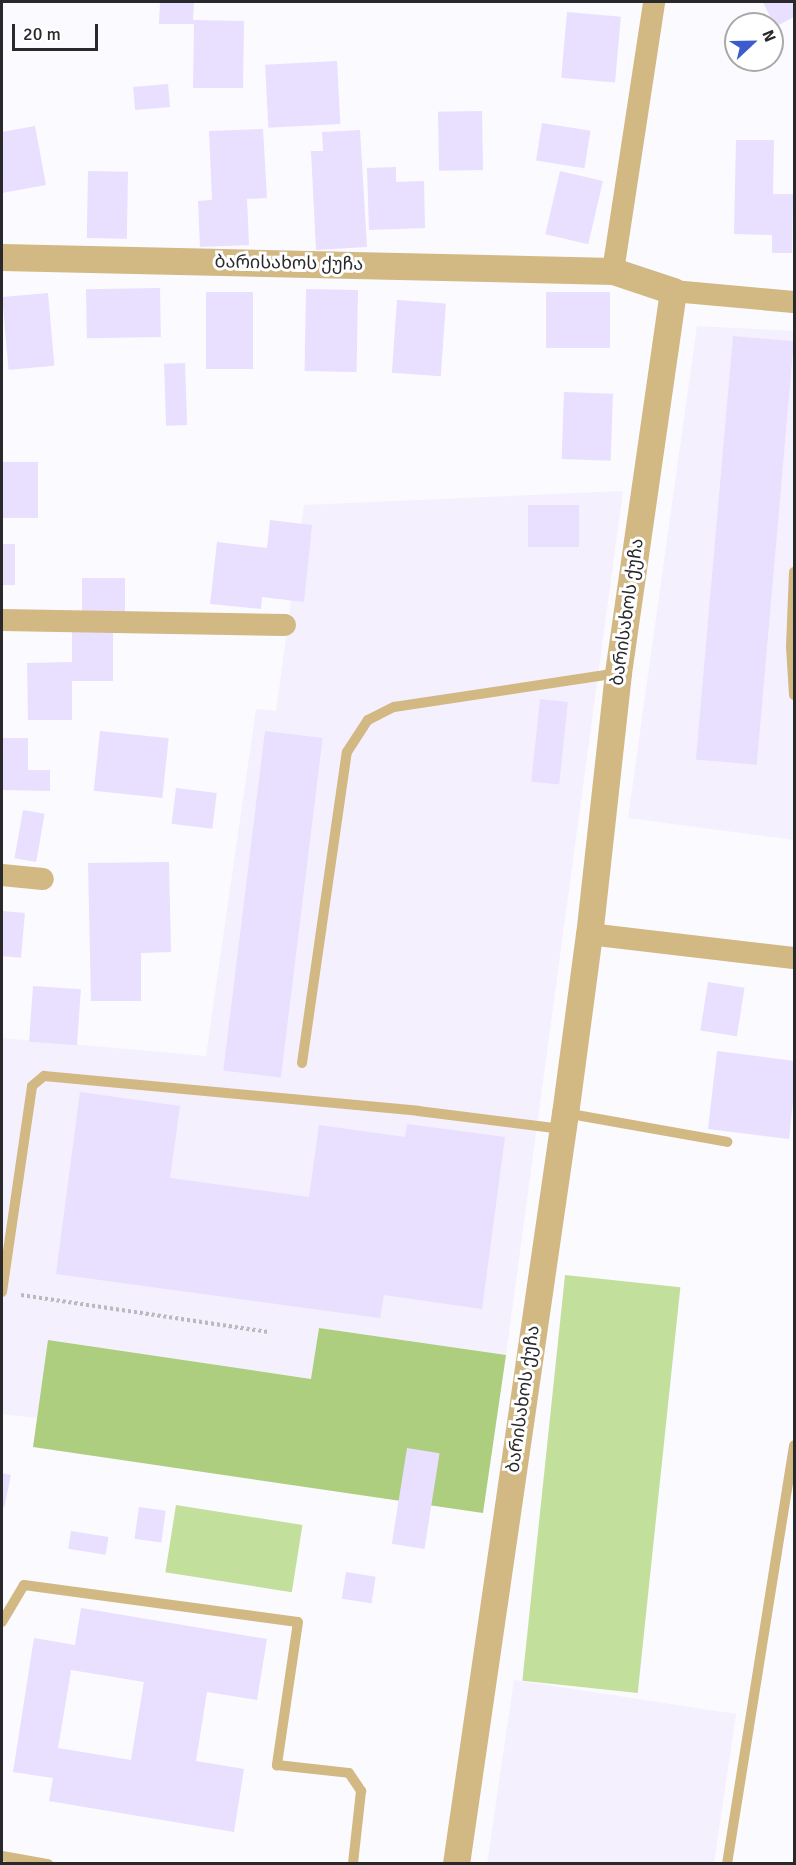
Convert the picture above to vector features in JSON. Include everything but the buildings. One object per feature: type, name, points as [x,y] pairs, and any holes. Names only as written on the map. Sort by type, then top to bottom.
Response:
[{"type":"street","points":[[613,271],[654,2]]},
{"type":"street","name":"ბარისახოს ქუჩა","points":[[2,256],[613,271],[673,291],[795,302]]},
{"type":"street","name":"ბარისახოს ქუჩა","points":[[456,1863],[589,934],[618,674],[673,291]]},
{"type":"street","points":[[2,621],[285,625]]},
{"type":"street","points":[[2,875],[44,879]]},
{"type":"street","points":[[589,934],[795,958]]},
{"type":"lane","points":[[795,572],[791,647],[795,695]]},
{"type":"lane","points":[[302,1063],[348,752],[368,720],[394,707],[618,674]]},
{"type":"lane","points":[[2,1292],[32,1086],[44,1076],[418,1111],[563,1121],[727,1143]]},
{"type":"lane","points":[[727,1863],[792,1477],[795,1445]]},
{"type":"lane","points":[[2,1622],[24,1585],[298,1622],[277,1765],[349,1773],[361,1791],[353,1863]]},
{"type":"lane","points":[[2,1856],[48,1863]]},
{"type":"path","points":[[2,1292],[268,1332]]},
{"type":"shaded area","points":[[697,326],[794,331],[794,840],[628,818]]},
{"type":"shaded area","points":[[623,491],[506,1355],[319,1328],[312,1379],[49,1340],[37,1418],[2,1414],[2,1038],[206,1056],[256,709],[276,711],[304,505]]},
{"type":"shaded area","points":[[514,1680],[736,1714],[714,1863],[487,1864]]},
{"type":"green space","points":[[565,1275],[680,1287],[638,1693],[522,1681]]},
{"type":"green space","points":[[319,1328],[506,1355],[483,1513],[33,1447],[48,1340],[311,1379]]},
{"type":"green space","points":[[176,1505],[302,1525],[292,1592],[165,1572]]}]
